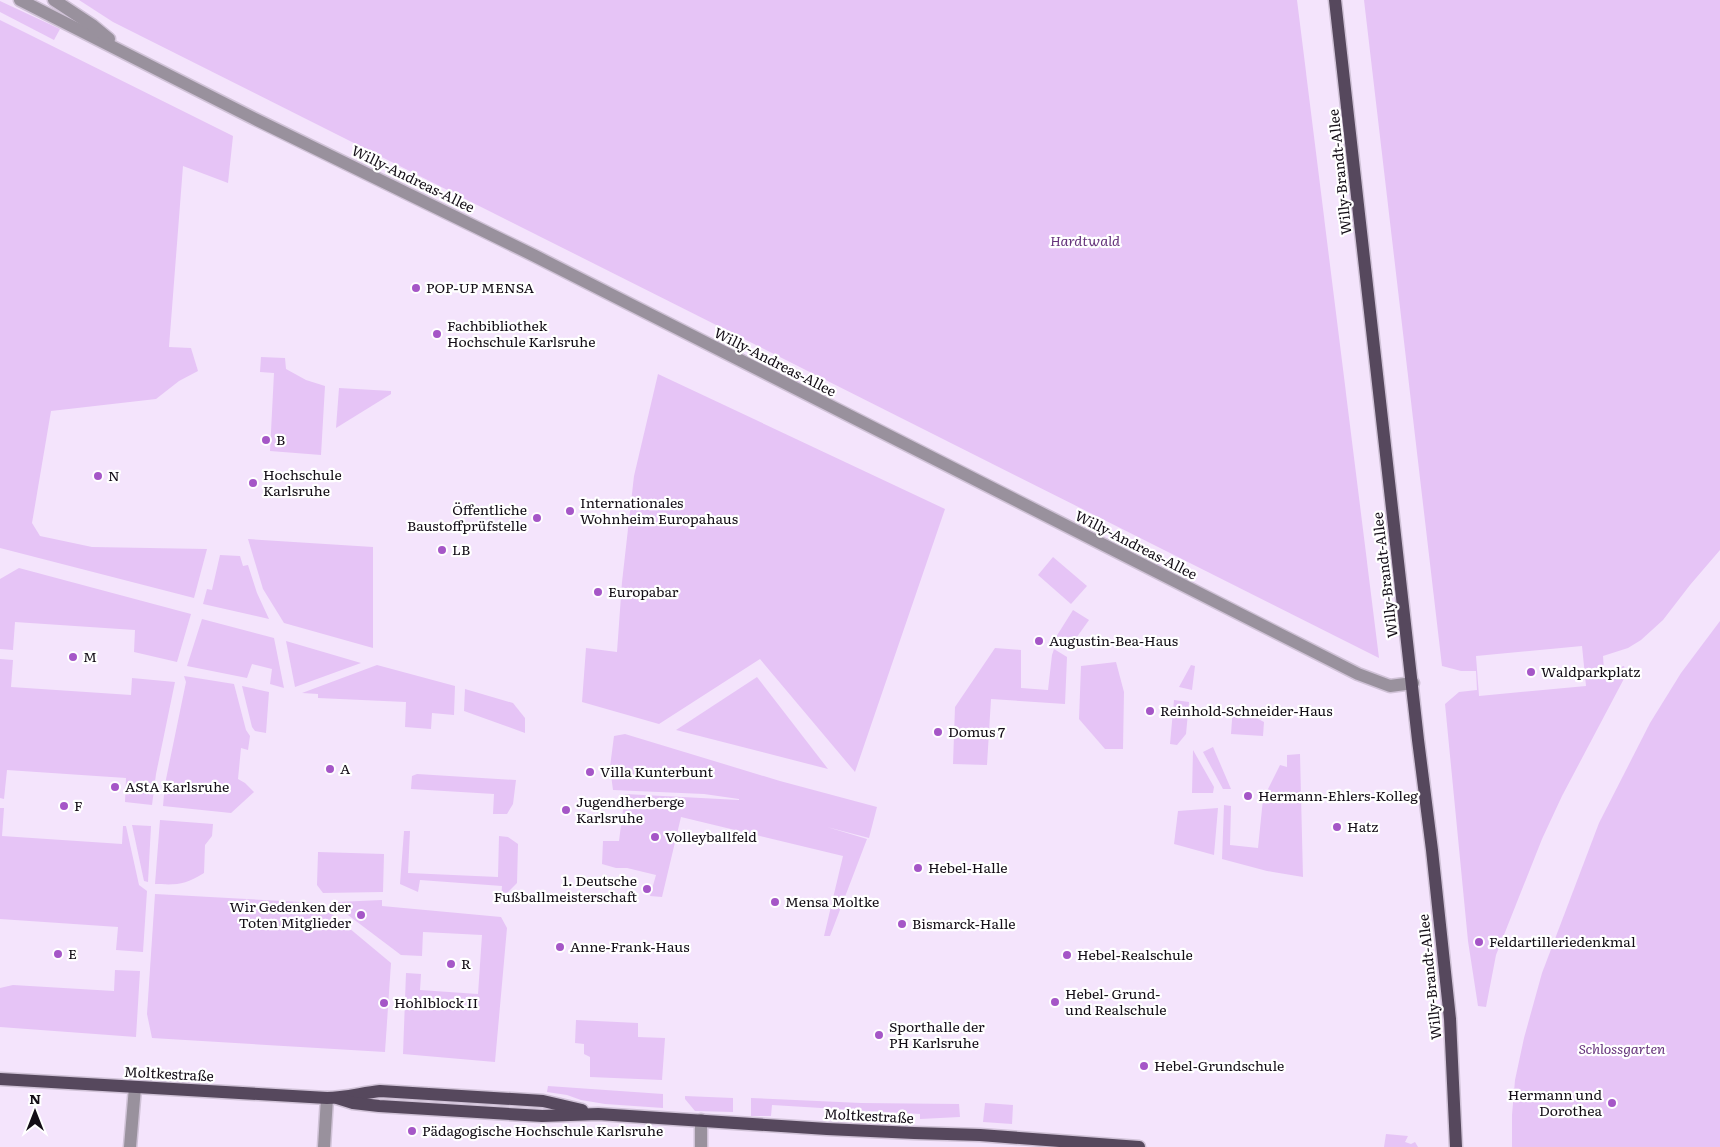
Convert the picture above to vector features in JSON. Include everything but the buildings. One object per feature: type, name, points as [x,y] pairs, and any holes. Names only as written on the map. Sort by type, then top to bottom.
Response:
[{"type":"main road","name":"Willy-Brandt-Allee","points":[[1335,0],[1450,1019],[1456,1147]]},
{"type":"main road","name":"Moltkestraße","points":[[0,1079],[332,1098],[380,1091],[543,1101],[598,1114],[1021,1142],[1139,1147]]},
{"type":"street","name":"Willy-Andreas-Allee","points":[[20,0],[535,256],[1358,674],[1390,686],[1412,683]]},
{"type":"street","name":"Willy-Andreas-Allee","points":[[54,0],[92,25],[126,54]]},
{"type":"street","points":[[130,1147],[135,1087]]},
{"type":"street","points":[[324,1147],[332,1098]]},
{"type":"street","points":[[701,1120],[701,1142]]},
{"type":"green space","name":"Hardtwald","points":[[79,0],[1297,0],[1379,658],[113,22]]},
{"type":"green space","points":[[1364,0],[1720,0],[1720,550],[1663,620],[1641,640],[1628,648],[1603,656],[1604,671],[1624,666],[1627,673],[1562,796],[1542,839],[1496,955],[1486,1007],[1478,1006],[1468,941],[1445,704],[1459,692],[1477,690],[1476,671],[1461,671],[1442,666]],"holes":[[[1582,646],[1586,686],[1479,696],[1476,656]]]},
{"type":"green space","points":[[0,1],[60,29],[54,40],[0,12]]},
{"type":"green space","points":[[0,20],[233,136],[228,183],[183,166],[169,347],[191,348],[198,371],[179,381],[156,399],[51,411],[32,523],[40,536],[92,547],[207,549],[194,598],[0,548]]},
{"type":"green space","points":[[261,357],[285,358],[286,369],[306,380],[325,386],[321,455],[270,451],[274,373],[260,372]]},
{"type":"green space","points":[[658,374],[945,509],[855,772],[760,659],[659,724],[582,702],[586,648],[617,652],[622,582],[634,476]]},
{"type":"green space","points":[[339,388],[391,391],[391,394],[336,428]]},
{"type":"green space","points":[[248,539],[373,547],[373,648],[284,623],[263,589]]},
{"type":"green space","points":[[220,555],[240,556],[243,566],[248,565],[257,593],[269,619],[203,604],[207,589],[212,590]]},
{"type":"green space","points":[[1053,557],[1087,586],[1071,604],[1038,575]]},
{"type":"green space","points":[[19,568],[191,614],[177,662],[134,652],[135,630],[15,622],[13,650],[0,649],[0,579]]},
{"type":"green space","points":[[1073,610],[1089,620],[1074,641],[1067,643],[1056,637]]},
{"type":"green space","points":[[202,619],[274,638],[284,688],[270,684],[272,669],[252,664],[247,678],[187,666]]},
{"type":"green space","name":"Schlossgarten","points":[[1720,621],[1720,1147],[1512,1147],[1515,1080],[1524,1038],[1542,973],[1599,823],[1650,723],[1681,673]]},
{"type":"green space","points":[[286,641],[361,663],[295,687]]},
{"type":"green space","points":[[995,648],[1021,650],[1021,688],[1048,690],[1054,649],[1067,657],[1065,704],[991,699],[987,765],[953,764],[955,707]]},
{"type":"green space","points":[[0,659],[13,660],[11,687],[131,695],[132,678],[175,682],[156,774],[152,805],[125,802],[126,778],[7,770],[4,799],[0,798]]},
{"type":"green space","points":[[1116,662],[1124,692],[1123,749],[1105,749],[1079,719],[1081,666]]},
{"type":"green space","points":[[377,665],[455,686],[454,715],[432,713],[431,729],[405,727],[406,702],[318,698],[318,694],[302,693]]},
{"type":"green space","points":[[1191,665],[1195,666],[1192,690],[1179,687]]},
{"type":"green space","points":[[184,676],[234,684],[246,730],[250,736],[248,750],[241,748],[238,779],[254,792],[231,813],[163,806],[165,784],[186,682]]},
{"type":"green space","points":[[757,677],[828,769],[676,730]]},
{"type":"green space","points":[[242,686],[269,692],[266,733],[255,731],[252,727]]},
{"type":"green space","points":[[465,689],[513,703],[525,718],[525,733],[464,711]]},
{"type":"green space","points":[[1174,700],[1189,702],[1186,734],[1177,745],[1170,744]]},
{"type":"green space","points":[[1233,706],[1264,722],[1263,736],[1231,734]]},
{"type":"green space","points":[[625,734],[780,781],[877,807],[869,838],[827,827],[867,839],[830,936],[824,936],[843,856],[681,817],[662,897],[650,896],[656,875],[602,864],[603,841],[619,841],[625,794],[739,800],[704,794],[613,790],[610,767],[614,736]]},
{"type":"green space","points":[[1213,747],[1231,789],[1223,789],[1203,752]]},
{"type":"green space","points":[[1193,750],[1214,787],[1213,793],[1192,793]]},
{"type":"green space","points":[[1300,754],[1303,877],[1267,871],[1222,859],[1224,805],[1231,806],[1230,845],[1258,848],[1263,799],[1280,765],[1287,767],[1287,755]]},
{"type":"green space","points":[[417,774],[516,780],[513,804],[507,814],[493,814],[494,794],[411,789],[412,776]]},
{"type":"green space","points":[[0,808],[4,808],[2,836],[122,844],[123,826],[126,826],[139,885],[147,891],[143,952],[116,950],[118,927],[0,919]]},
{"type":"green space","points":[[1218,808],[1214,855],[1174,844],[1178,811]]},
{"type":"green space","points":[[160,820],[213,824],[212,836],[205,845],[204,873],[181,883],[155,884]]},
{"type":"green space","points":[[132,825],[151,826],[148,882],[144,881]]},
{"type":"green space","points":[[404,831],[410,831],[408,873],[498,877],[499,836],[508,837],[518,844],[517,883],[501,899],[502,886],[420,880],[418,892],[400,884]]},
{"type":"green space","points":[[318,852],[384,854],[383,892],[323,893],[317,885]]},
{"type":"green space","points":[[155,894],[319,903],[391,963],[385,1052],[152,1038],[147,1014]]},
{"type":"green space","points":[[382,900],[382,906],[501,917],[507,928],[495,1062],[403,1054],[406,973],[421,974],[420,990],[478,994],[482,935],[423,932],[422,956],[401,955],[336,906],[337,902]]},
{"type":"green space","points":[[115,970],[140,971],[136,1037],[0,1027],[0,988],[13,985],[114,991]]},
{"type":"green space","points":[[576,1020],[638,1023],[638,1037],[665,1038],[662,1080],[590,1077],[590,1057],[584,1054],[584,1044],[575,1043]]},
{"type":"green space","points":[[548,1086],[663,1094],[663,1108],[605,1104],[581,1100],[567,1095],[547,1092]]},
{"type":"green space","points":[[685,1096],[733,1098],[733,1112],[695,1111],[685,1099]]},
{"type":"green space","points":[[751,1098],[861,1103],[959,1104],[960,1117],[920,1119],[920,1114],[772,1105],[771,1116],[751,1116]]},
{"type":"green space","points":[[985,1103],[1013,1105],[1012,1124],[983,1122]]},
{"type":"green space","points":[[1386,1134],[1408,1136],[1405,1142],[1411,1144],[1415,1142],[1418,1147],[1384,1147]]},
{"type":"place","name":"POP-UP MENSA","points":[[416,288]]},
{"type":"place","name":"Fachbibliothek Hochschule Karlsruhe","points":[[437,334]]},
{"type":"place","name":"B","points":[[266,440]]},
{"type":"place","name":"N","points":[[98,476]]},
{"type":"place","name":"Hochschule Karlsruhe","points":[[253,483]]},
{"type":"place","name":"Internationales Wohnheim Europahaus","points":[[570,511]]},
{"type":"place","name":"Öffentliche Baustoffprüfstelle","points":[[537,518]]},
{"type":"place","name":"LB","points":[[442,550]]},
{"type":"place","name":"Europabar","points":[[598,592]]},
{"type":"place","name":"Augustin-Bea-Haus","points":[[1039,641]]},
{"type":"place","name":"M","points":[[73,657]]},
{"type":"place","name":"Waldparkplatz","points":[[1531,672]]},
{"type":"place","name":"Reinhold-Schneider-Haus","points":[[1150,711]]},
{"type":"place","name":"Domus 7","points":[[938,732]]},
{"type":"place","name":"A","points":[[330,769]]},
{"type":"place","name":"Villa Kunterbunt","points":[[590,772]]},
{"type":"place","name":"AStA Karlsruhe","points":[[115,787]]},
{"type":"place","name":"Hermann-Ehlers-Kolleg","points":[[1248,796]]},
{"type":"place","name":"F","points":[[64,806]]},
{"type":"place","name":"Jugendherberge Karlsruhe","points":[[566,810]]},
{"type":"place","name":"Hatz","points":[[1337,827]]},
{"type":"place","name":"Volleyballfeld","points":[[655,837]]},
{"type":"place","name":"Hebel-Halle","points":[[918,868]]},
{"type":"place","name":"1. Deutsche Fußballmeisterschaft","points":[[647,889]]},
{"type":"place","name":"Mensa Moltke","points":[[775,902]]},
{"type":"place","name":"Wir Gedenken der Toten Mitglieder","points":[[361,915]]},
{"type":"place","name":"Bismarck-Halle","points":[[902,924]]},
{"type":"place","name":"Feldartilleriedenkmal","points":[[1479,942]]},
{"type":"place","name":"Anne-Frank-Haus","points":[[560,947]]},
{"type":"place","name":"E","points":[[58,954]]},
{"type":"place","name":"Hebel-Realschule","points":[[1067,955]]},
{"type":"place","name":"R","points":[[451,964]]},
{"type":"place","name":"Hebel- Grund- und Realschule","points":[[1055,1002]]},
{"type":"place","name":"Hohlblock II","points":[[384,1003]]},
{"type":"place","name":"Sporthalle der PH Karlsruhe","points":[[879,1035]]},
{"type":"place","name":"Hebel-Grundschule","points":[[1144,1066]]},
{"type":"place","name":"Hermann und Dorothea","points":[[1612,1103]]},
{"type":"place","name":"Pädagogische Hochschule Karlsruhe","points":[[412,1131]]}]
